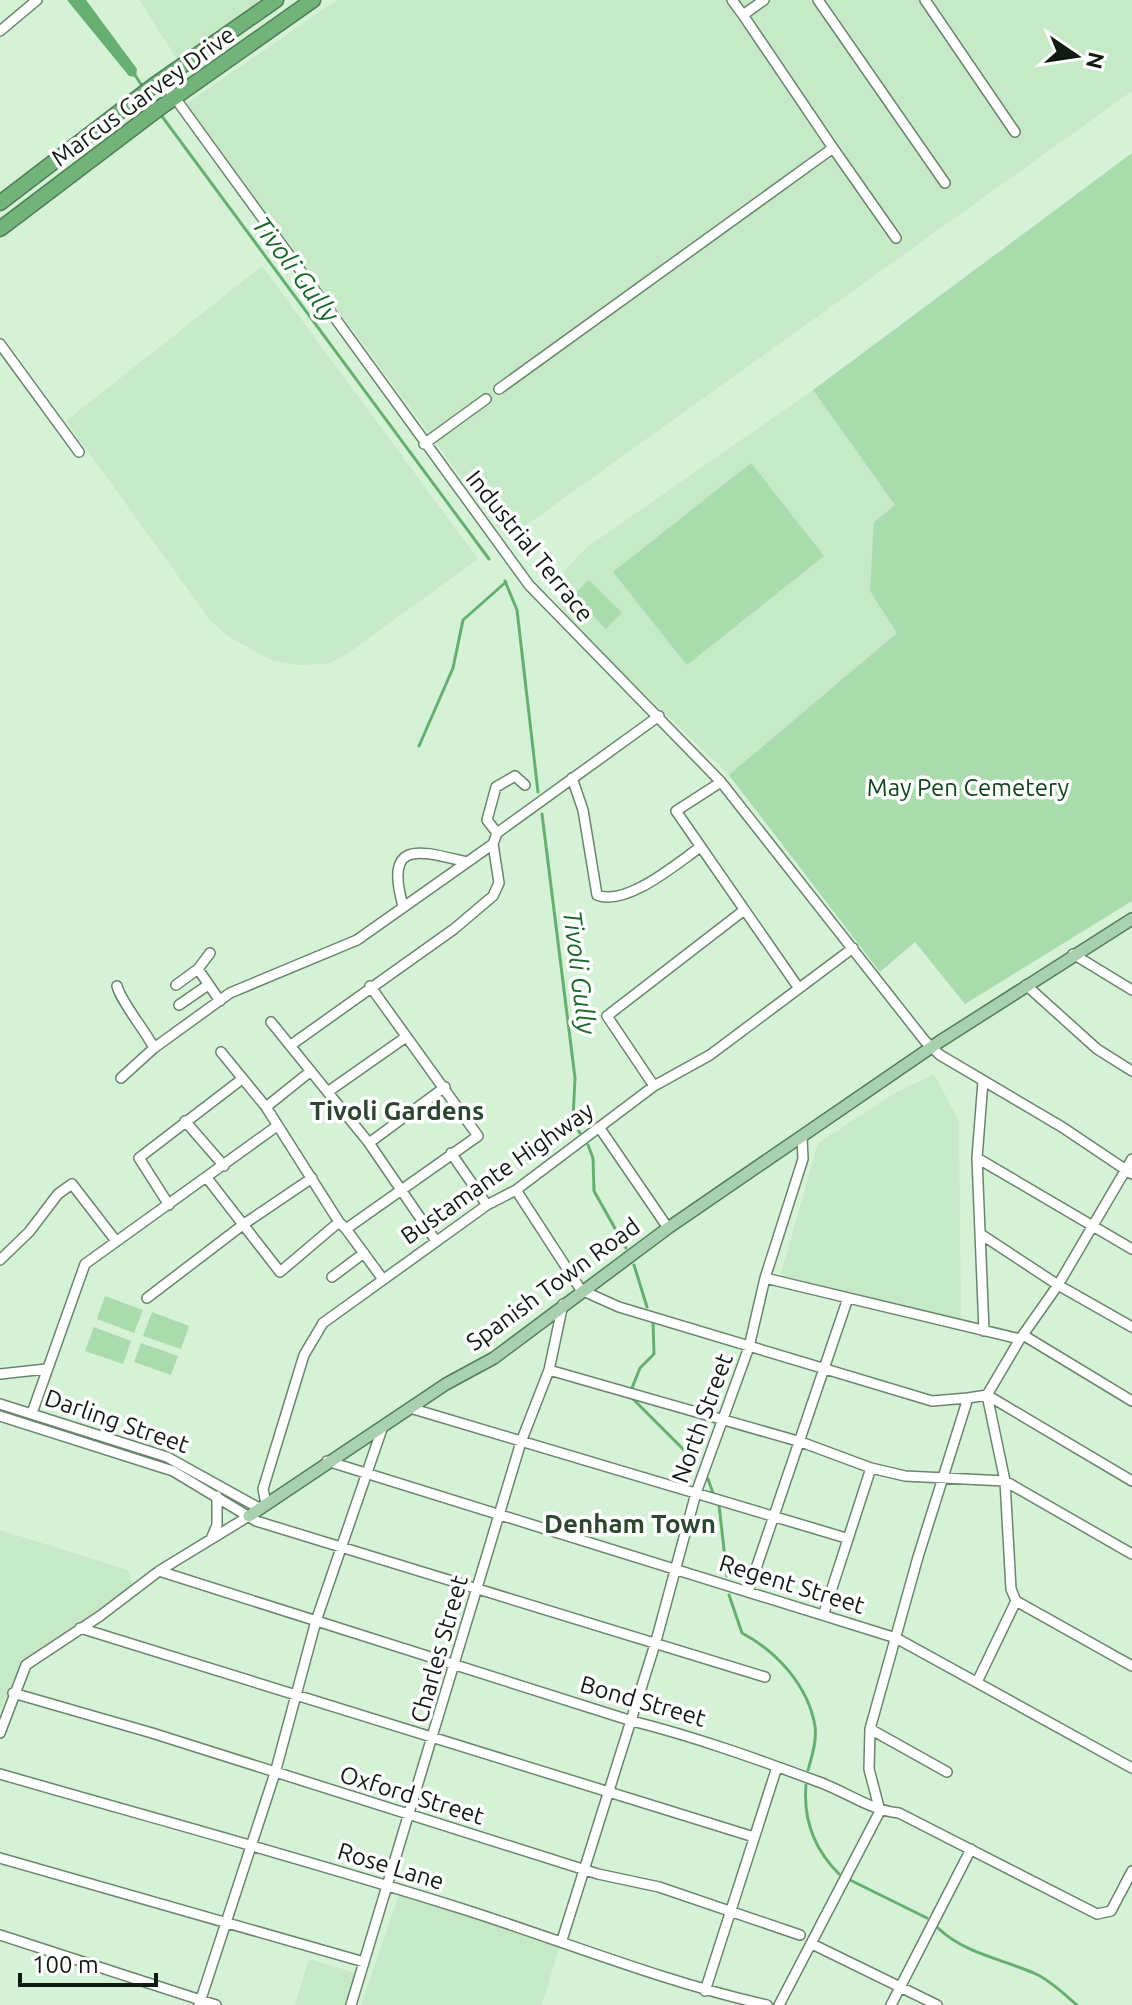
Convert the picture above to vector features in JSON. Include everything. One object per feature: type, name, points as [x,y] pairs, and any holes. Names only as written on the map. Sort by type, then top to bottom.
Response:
[{"type":"highway","name":"Marcus Garvey Drive","points":[[0,203],[144,93],[276,0]]},
{"type":"highway","name":"Marcus Garvey Drive","points":[[0,229],[157,110],[313,0]]},
{"type":"main road","name":"Spanish Town Road","points":[[258,1509],[327,1461],[494,1358],[581,1290],[668,1228],[1026,985],[1132,919]]},
{"type":"street","points":[[0,31],[37,0]]},
{"type":"street","points":[[732,0],[896,238]]},
{"type":"street","points":[[743,15],[764,0]]},
{"type":"street","points":[[818,0],[945,183]]},
{"type":"street","points":[[925,0],[1015,132]]},
{"type":"street","name":"Industrial Terrace","points":[[162,80],[529,585],[721,782],[932,1048],[1062,1127],[1128,1172]]},
{"type":"street","points":[[499,389],[833,148]]},
{"type":"street","points":[[0,344],[79,452]]},
{"type":"street","points":[[424,444],[486,399]]},
{"type":"street","points":[[291,1045],[454,929],[493,896],[499,883],[493,844],[497,833],[659,716]]},
{"type":"street","points":[[497,833],[487,820],[496,787],[515,776],[525,785]]},
{"type":"street","points":[[572,778],[583,810],[597,895],[619,897],[645,885],[699,848]]},
{"type":"street","points":[[721,782],[676,811],[798,987]]},
{"type":"street","points":[[121,1078],[154,1048],[220,1001],[250,983],[357,940],[493,844]]},
{"type":"street","points":[[403,906],[397,879],[400,865],[408,854],[418,850],[467,862]]},
{"type":"street","points":[[654,1086],[607,1016],[743,911]]},
{"type":"street","name":"Bustamante Highway","points":[[258,1509],[304,1355],[323,1323],[487,1205],[516,1190],[654,1086],[710,1055],[853,948]]},
{"type":"street","points":[[176,985],[198,969],[210,953]]},
{"type":"street","points":[[1073,954],[1132,990]]},
{"type":"street","points":[[198,969],[220,1001]]},
{"type":"street","points":[[179,1005],[208,985]]},
{"type":"street","points":[[1026,985],[1097,1049],[1132,1071]]},
{"type":"street","points":[[117,986],[120,997],[137,1015],[154,1048]]},
{"type":"street","points":[[207,1178],[280,1272],[343,1225],[402,1191],[478,1136],[370,986]]},
{"type":"street","points":[[271,1022],[369,1143],[436,1241]]},
{"type":"street","points":[[329,1091],[406,1037]]},
{"type":"street","points":[[221,1052],[266,1107],[343,1225],[382,1278]]},
{"type":"street","points":[[266,1107],[311,1071]]},
{"type":"street","points":[[169,1205],[139,1158],[242,1079]]},
{"type":"street","points":[[983,1081],[977,1158],[984,1331]]},
{"type":"street","points":[[369,1143],[445,1087]]},
{"type":"street","points":[[185,1121],[224,1166]]},
{"type":"street","points":[[32,1413],[81,1270],[116,1241],[277,1126]]},
{"type":"street","points":[[599,1127],[668,1228]]},
{"type":"street","name":"North Street","points":[[562,1940],[587,1869],[608,1791],[656,1641],[696,1493],[749,1347],[765,1278],[803,1159],[802,1137]]},
{"type":"street","points":[[451,1153],[487,1205]]},
{"type":"street","points":[[977,1158],[1132,1249]]},
{"type":"street","points":[[1132,1159],[1128,1172],[987,1395],[1005,1481],[1007,1550],[1011,1589],[1016,1601],[1132,1666]]},
{"type":"street","points":[[147,1298],[244,1224],[312,1178]]},
{"type":"street","points":[[0,1260],[29,1232],[58,1194],[72,1184],[116,1241]]},
{"type":"street","points":[[516,1190],[581,1290],[619,1307],[932,1401],[987,1395],[1132,1481]]},
{"type":"street","points":[[982,1235],[1058,1285],[1132,1327]]},
{"type":"street","points":[[332,1277],[364,1253]]},
{"type":"street","points":[[765,1278],[847,1301],[1022,1337],[1132,1401]]},
{"type":"street","points":[[748,1592],[847,1301]]},
{"type":"street","name":"Charles Street","points":[[351,2005],[521,1442],[549,1370],[563,1304]]},
{"type":"street","points":[[0,1374],[46,1369]]},
{"type":"street","points":[[549,1370],[801,1442],[871,1468],[943,1478],[1005,1481],[1132,1554]]},
{"type":"street","points":[[779,2005],[880,1811],[869,1769],[870,1729],[968,1398]]},
{"type":"street","name":"Darling Street","points":[[0,1404],[167,1457],[258,1509]]},
{"type":"street","points":[[410,1408],[846,1538]]},
{"type":"street","name":"Darling Street","points":[[0,1416],[163,1468],[217,1496],[258,1509]]},
{"type":"street","points":[[200,2003],[275,1773],[316,1621],[364,1473],[383,1426]]},
{"type":"street","name":"Regent Street","points":[[327,1461],[824,1613],[896,1638],[1132,1768]]},
{"type":"street","points":[[824,1613],[871,1468]]},
{"type":"street","points":[[211,1539],[217,1525],[217,1496]]},
{"type":"street","points":[[258,1509],[256,1521],[656,1641],[765,1677]]},
{"type":"street","name":"Spanish Town Road","points":[[0,1733],[26,1665],[159,1571],[258,1509]]},
{"type":"street","name":"Bond Street","points":[[159,1571],[632,1721],[704,1739],[824,1784],[880,1811],[899,1813],[1097,1914],[1111,1911],[1132,1871]]},
{"type":"street","points":[[977,1682],[1016,1601]]},
{"type":"street","points":[[80,1628],[754,1837]]},
{"type":"street","name":"Oxford Street","points":[[13,1693],[410,1816],[731,1910],[800,1935]]},
{"type":"street","points":[[870,1729],[947,1772]]},
{"type":"street","points":[[705,1991],[777,1767]]},
{"type":"street","name":"Rose Lane","points":[[0,1774],[387,1885],[562,1940],[705,1991],[767,2005]]},
{"type":"street","points":[[891,2005],[971,1849]]},
{"type":"street","points":[[0,1858],[364,1962]]},
{"type":"street","points":[[0,1935],[200,2003],[216,2005]]},
{"type":"street","points":[[812,1944],[937,2005]]},
{"type":"shaded area","points":[[67,0],[86,0],[137,69],[136,77],[129,76]]},
{"type":"shaded area","points":[[139,0],[261,0],[177,59]]},
{"type":"shaded area","points":[[337,0],[1132,0],[1132,91],[507,539],[186,104]]},
{"type":"shaded area","points":[[262,266],[478,559],[347,654],[327,664],[298,665],[273,661],[229,637],[210,620],[66,421]]},
{"type":"shaded area","points":[[813,390],[896,505],[897,633],[729,775],[574,626],[558,603],[564,571],[587,547]]},
{"type":"shaded area","points":[[934,1074],[959,1121],[961,1323],[780,1277],[818,1143],[895,1093]]},
{"type":"shaded area","points":[[0,1530],[128,1570],[133,1585],[22,1664],[0,1710]]},
{"type":"shaded area","points":[[400,1892],[562,1938],[542,2005],[361,2005]]},
{"type":"shaded area","points":[[309,1959],[356,1973],[346,2005],[295,2005]]},
{"type":"green space","name":"May Pen Cemetery","points":[[1132,153],[1132,901],[965,1004],[915,942],[880,972],[729,775],[897,633],[870,591],[874,522],[895,505],[813,390]]},
{"type":"green space","points":[[751,463],[824,556],[687,665],[613,572]]},
{"type":"green space","points":[[589,580],[622,613],[606,629],[573,595]]},
{"type":"green space","points":[[105,1296],[143,1310],[134,1333],[97,1319]]},
{"type":"green space","points":[[152,1312],[189,1326],[181,1349],[143,1336]]},
{"type":"green space","points":[[94,1327],[131,1341],[123,1364],[85,1351]]},
{"type":"green space","points":[[141,1343],[178,1356],[171,1375],[134,1362]]},
{"type":"waterway","name":"Tivoli Gully","points":[[135,75],[144,89]]},
{"type":"waterway","name":"Tivoli Gully","points":[[161,115],[489,559]]},
{"type":"waterway","name":"Tivoli Gully","points":[[505,581],[517,610],[538,792]]},
{"type":"waterway","points":[[419,746],[453,668],[463,620],[506,582]]},
{"type":"waterway","name":"Tivoli Gully","points":[[542,814],[575,1078],[573,1119],[580,1133]]},
{"type":"waterway","name":"Tivoli Gully","points":[[588,1145],[593,1158],[594,1191],[626,1248]]},
{"type":"waterway","name":"Tivoli Gully","points":[[634,1265],[647,1307]]},
{"type":"waterway","name":"Tivoli Gully","points":[[632,1388],[640,1368],[654,1354],[653,1322]]},
{"type":"waterway","name":"Tivoli Gully","points":[[634,1400],[697,1463]]},
{"type":"waterway","name":"Tivoli Gully","points":[[708,1479],[713,1493]]},
{"type":"waterway","name":"Tivoli Gully","points":[[719,1505],[727,1576]]},
{"type":"waterway","name":"Tivoli Gully","points":[[729,1595],[742,1633],[767,1649],[789,1671],[805,1697],[815,1726],[814,1748],[808,1770]]},
{"type":"waterway","name":"Tivoli Gully","points":[[806,1785],[806,1810],[812,1833],[839,1874]]},
{"type":"waterway","name":"Tivoli Gully","points":[[848,1879],[927,1918]]},
{"type":"waterway","name":"Tivoli Gully","points":[[938,1928],[972,1950],[1042,1977],[1077,2005]]},
{"type":"district","name":"Tivoli Gardens","points":[[397,1110]]},
{"type":"district","name":"Denham Town","points":[[630,1523]]}]
